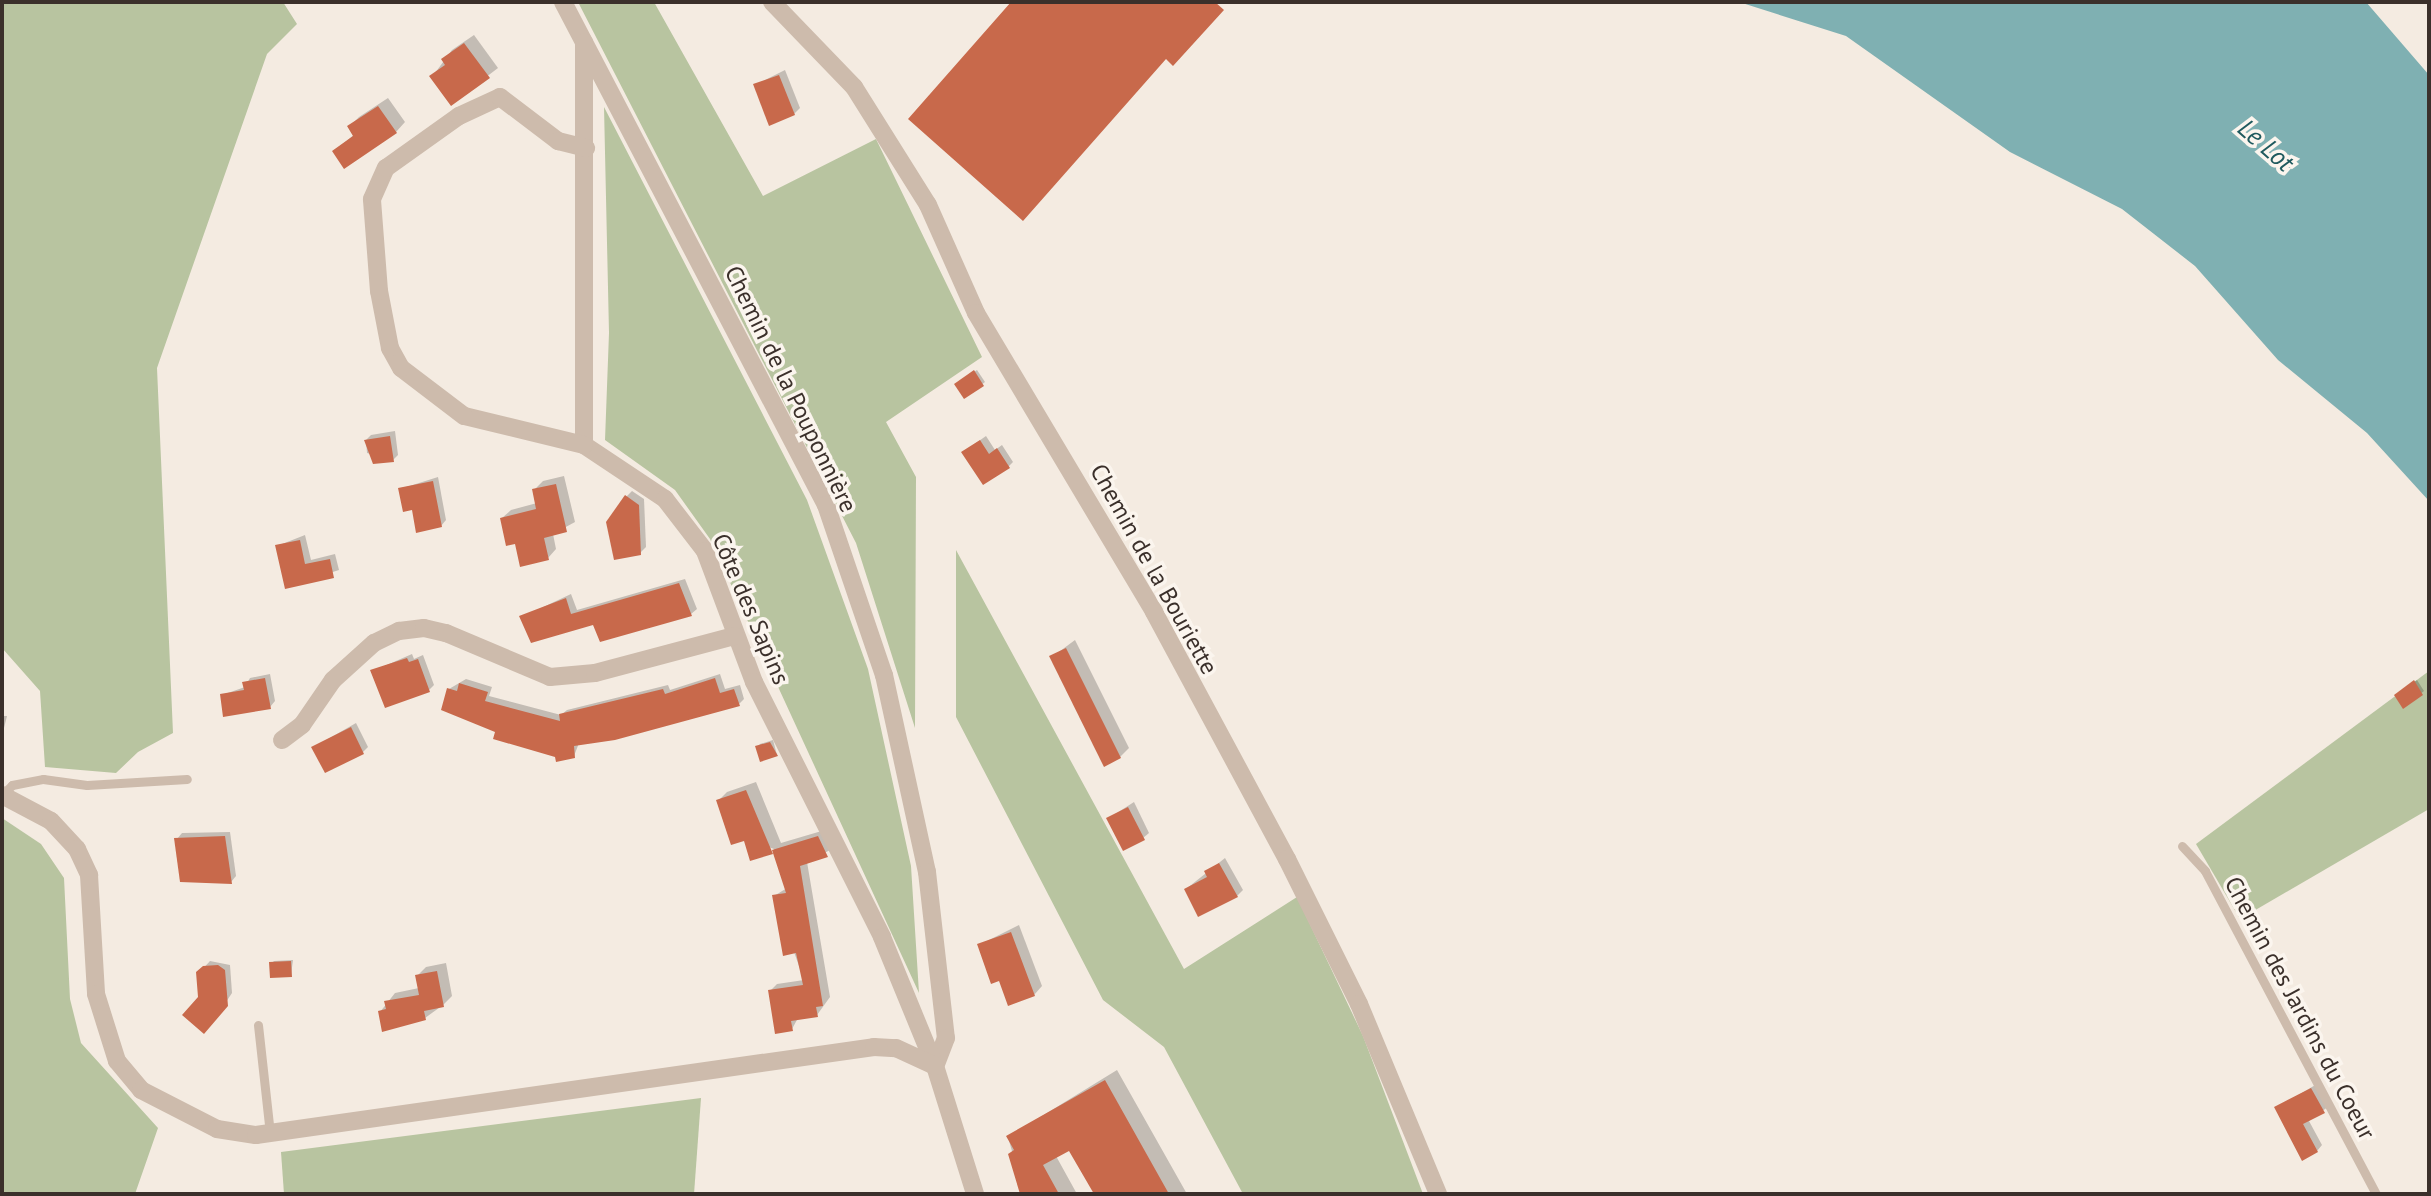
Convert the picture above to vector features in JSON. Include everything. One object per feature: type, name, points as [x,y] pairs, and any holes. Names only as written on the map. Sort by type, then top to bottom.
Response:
[{"type":"street","name":"Chemin de la Pouponnière","points":[[563,2],[826,505],[884,675],[927,872],[946,1038],[935,1066]]},
{"type":"street","name":"Chemin de la Bouriette","points":[[772,2],[854,87],[928,205],[976,313],[1154,612],[1287,859],[1359,1004],[1438,1194]]},
{"type":"street","points":[[584,42],[586,148],[584,445],[464,416],[401,368],[390,348],[379,291],[372,199],[386,168],[459,116],[500,97],[558,141],[586,148]]},
{"type":"street","name":"Côte des Sapins","points":[[584,445],[665,499],[687,523],[705,551],[734,636],[882,937],[935,1066]]},
{"type":"street","points":[[282,740],[302,725],[333,680],[374,643],[399,631],[424,628],[446,633],[550,677],[595,673],[734,636]]},
{"type":"street","points":[[2,795],[51,821],[77,849],[89,875],[96,994],[117,1061],[141,1090],[168,1108],[217,1129],[270,1133],[874,1047],[896,1048],[935,1066],[975,1194]]},
{"type":"lane","points":[[2,795],[12,785],[43,779],[87,785],[187,779]]},
{"type":"lane","name":"Chemin des Jardins du Coeur","points":[[2182,846],[2205,871],[2376,1194]]},
{"type":"lane","points":[[258,1025],[270,1133]]},
{"type":"green space","points":[[2,2],[283,2],[297,24],[267,54],[157,368],[173,733],[138,752],[116,773],[45,767],[40,691],[2,648]]},
{"type":"green space","points":[[578,2],[654,2],[763,196],[876,139],[982,357],[886,422],[916,477],[915,728],[856,543]]},
{"type":"green space","points":[[604,107],[807,500],[868,669],[911,866],[919,993],[710,539],[675,490],[605,440],[609,333]]},
{"type":"green space","points":[[956,550],[1184,969],[1297,897],[1363,1036],[1423,1194],[1243,1194],[1164,1047],[1103,1000],[956,717]]},
{"type":"green space","points":[[2429,671],[2429,809],[2240,919],[2196,844]]},
{"type":"green space","points":[[2,818],[41,844],[64,878],[70,999],[81,1043],[158,1128],[135,1194],[2,1194]]},
{"type":"green space","points":[[701,1098],[694,1194],[284,1194],[281,1152]]},
{"type":"water","name":"Le Lot","points":[[1739,2],[2366,2],[2429,75],[2429,501],[2367,433],[2278,360],[2195,266],[2122,209],[2010,152],[1846,36]]},
{"type":"building","points":[[1011,2],[1215,2],[1224,10],[1173,66],[1166,59],[1023,221],[908,119]]},
{"type":"building","points":[[464,43],[490,78],[451,106],[429,76],[445,65],[441,59]]},
{"type":"building","points":[[779,75],[795,115],[769,126],[753,84]]},
{"type":"building","points":[[378,106],[397,133],[344,169],[332,151],[353,136],[347,126]]},
{"type":"building","points":[[974,370],[984,386],[964,399],[954,384]]},
{"type":"building","points":[[390,436],[394,462],[373,464],[364,440]]},
{"type":"building","points":[[980,440],[989,454],[997,448],[1010,468],[983,485],[961,452]]},
{"type":"building","points":[[433,481],[442,527],[416,533],[412,510],[403,512],[398,488]]},
{"type":"building","points":[[556,484],[567,532],[544,538],[549,560],[520,567],[515,544],[506,546],[500,518],[536,509],[532,489]]},
{"type":"building","points":[[625,495],[639,505],[641,555],[614,560],[606,522]]},
{"type":"building","points":[[300,540],[305,564],[330,559],[334,578],[285,589],[275,545]]},
{"type":"building","points":[[679,583],[692,616],[600,642],[593,625],[531,643],[519,616],[566,598],[571,614]]},
{"type":"building","points":[[1066,648],[1121,758],[1104,767],[1049,656]]},
{"type":"building","points":[[407,658],[409,662],[418,659],[430,692],[385,708],[370,670]]},
{"type":"building","points":[[265,678],[271,709],[223,717],[220,694],[244,690],[242,682]]},
{"type":"building","points":[[715,678],[720,693],[734,689],[740,706],[615,740],[574,746],[575,758],[556,762],[555,757],[493,739],[495,732],[441,710],[447,688],[457,691],[459,683],[488,692],[485,701],[560,721],[559,714],[663,689],[665,694]]},
{"type":"building","points":[[2414,680],[2423,695],[2403,709],[2394,695]]},
{"type":"building","points":[[351,727],[364,754],[325,773],[311,747]]},
{"type":"building","points":[[770,742],[778,756],[760,762],[755,746]]},
{"type":"building","points":[[746,790],[773,854],[750,861],[744,841],[731,845],[716,800]]},
{"type":"building","points":[[1128,807],[1145,840],[1123,851],[1106,818]]},
{"type":"building","points":[[225,836],[232,884],[180,882],[174,838]]},
{"type":"building","points":[[818,836],[828,857],[800,866],[823,1006],[816,1007],[818,1017],[791,1021],[793,1031],[775,1034],[768,990],[803,985],[796,953],[783,956],[772,895],[786,893],[772,850]]},
{"type":"building","points":[[1219,863],[1238,897],[1198,917],[1184,889],[1207,877],[1204,871]]},
{"type":"building","points":[[1011,932],[1035,996],[1008,1006],[999,981],[991,984],[977,944]]},
{"type":"building","points":[[291,961],[292,977],[270,978],[269,962]]},
{"type":"building","points":[[218,965],[225,970],[228,1006],[204,1034],[182,1015],[198,997],[196,972],[203,966]]},
{"type":"building","points":[[437,971],[444,1007],[424,1011],[426,1020],[382,1032],[378,1011],[386,1009],[384,1001],[419,995],[415,975]]},
{"type":"building","points":[[1105,1080],[1169,1194],[1094,1194],[1069,1151],[1043,1165],[1059,1194],[1020,1194],[1008,1154],[1014,1150],[1006,1136]]},
{"type":"building","points":[[2311,1088],[2325,1113],[2303,1124],[2318,1152],[2302,1161],[2274,1107]]}]
